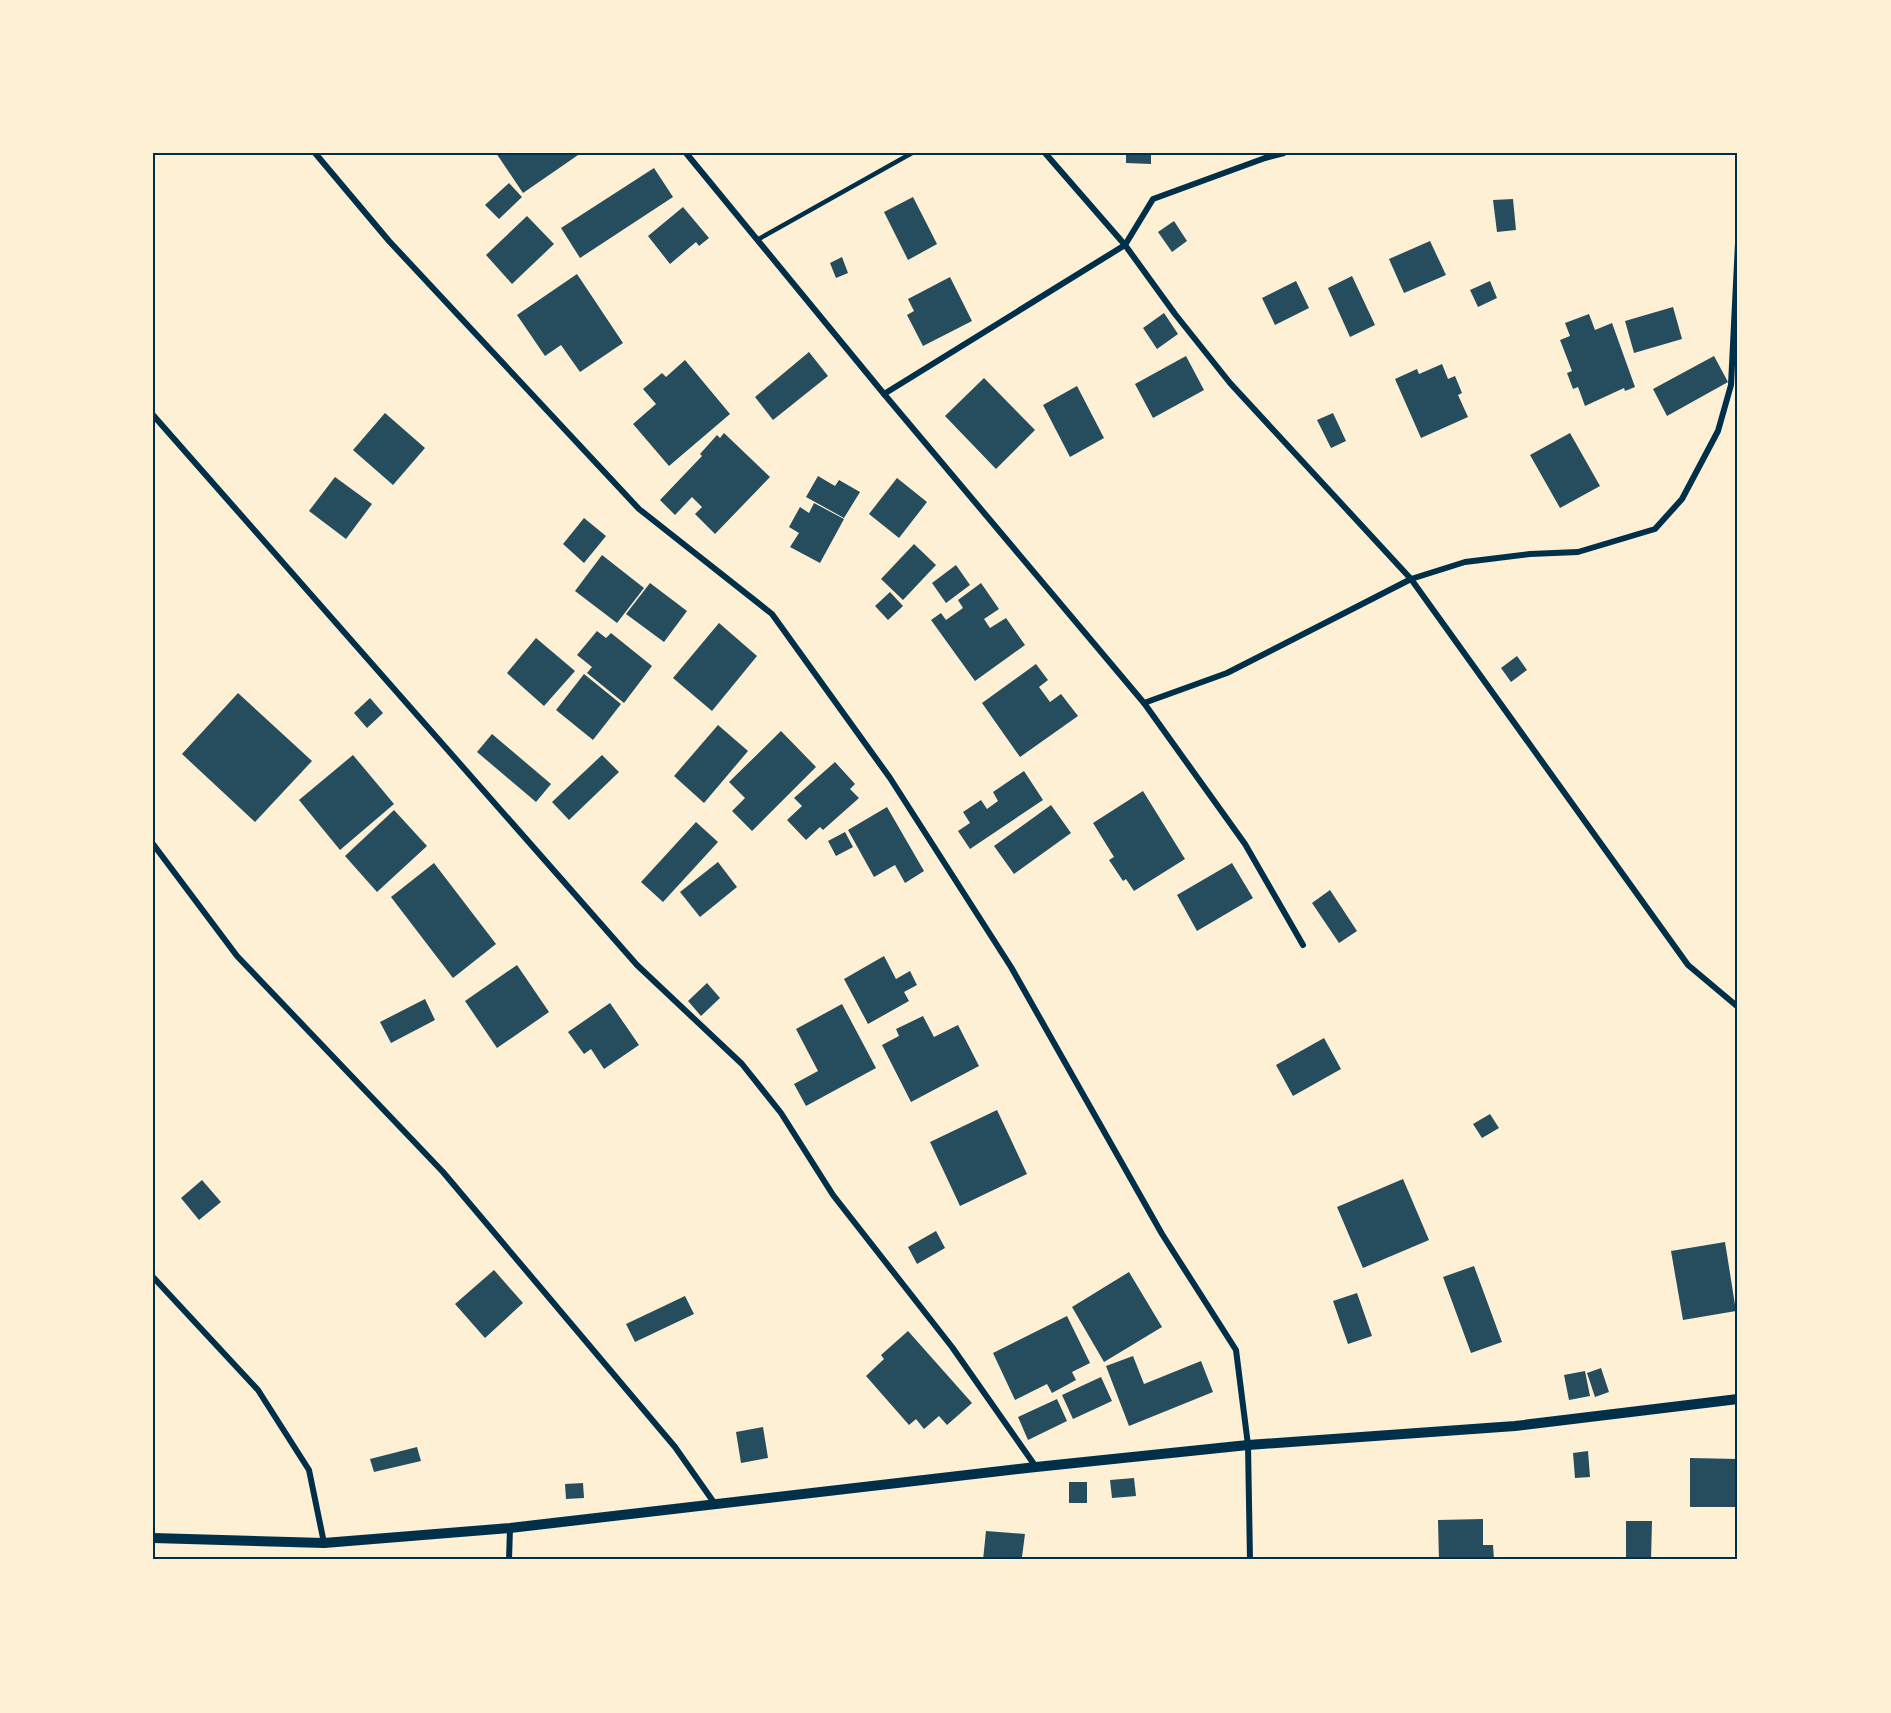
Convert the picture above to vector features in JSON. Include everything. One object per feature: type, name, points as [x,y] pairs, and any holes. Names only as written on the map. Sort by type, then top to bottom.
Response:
[{"type":"street","points":[[315,153],[389,241],[639,508],[771,614],[890,778],[1011,967],[1162,1234],[1236,1350],[1248,1445],[1250,1560]]},
{"type":"street","points":[[686,153],[884,394],[1144,703],[1245,844],[1303,945]]},
{"type":"street","points":[[1045,153],[1125,245],[1174,314],[1230,383],[1411,579],[1688,965],[1738,1007]]},
{"type":"street","points":[[884,394],[1125,245],[1153,199],[1284,153]]},
{"type":"street","points":[[1144,703],[1227,673],[1411,579],[1465,562],[1578,552],[1655,529],[1682,499],[1718,431],[1731,385],[1738,243]]},
{"type":"street","points":[[153,415],[637,965],[742,1064],[781,1113],[833,1195],[952,1347],[1036,1467]]},
{"type":"street","points":[[153,844],[237,956],[443,1172],[675,1447],[715,1504]]},
{"type":"street","points":[[153,1277],[258,1390],[309,1470],[324,1543]]},
{"type":"street","points":[[153,1538],[324,1543],[510,1528],[1036,1467],[1248,1445],[1515,1426],[1738,1399]]},
{"type":"street","points":[[509,1560],[510,1528]]},
{"type":"lane","points":[[757,240],[912,153]]},
{"type":"building","points":[[496,153],[581,153],[523,193]]},
{"type":"building","points":[[1126,153],[1151,153],[1151,164],[1126,163]]},
{"type":"building","points":[[654,168],[673,197],[580,258],[561,228]]},
{"type":"building","points":[[509,183],[522,197],[499,219],[485,205]]},
{"type":"building","points":[[913,197],[937,244],[908,260],[884,212]]},
{"type":"building","points":[[1513,199],[1516,230],[1497,232],[1493,200]]},
{"type":"building","points":[[683,207],[709,238],[699,246],[696,242],[670,264],[648,236]]},
{"type":"building","points":[[527,216],[554,244],[512,284],[486,255]]},
{"type":"building","points":[[1174,221],[1187,241],[1172,252],[1158,232]]},
{"type":"building","points":[[1430,241],[1446,275],[1404,293],[1389,259]]},
{"type":"building","points":[[842,257],[848,273],[836,278],[830,263]]},
{"type":"building","points":[[577,274],[623,343],[580,372],[561,345],[545,356],[517,315]]},
{"type":"building","points":[[1352,276],[1375,325],[1350,337],[1328,288]]},
{"type":"building","points":[[950,277],[972,321],[923,346],[907,315],[914,311],[908,299]]},
{"type":"building","points":[[1296,281],[1309,308],[1275,325],[1262,298]]},
{"type":"building","points":[[1490,281],[1497,298],[1478,307],[1470,290]]},
{"type":"building","points":[[1673,307],[1682,339],[1634,353],[1625,321]]},
{"type":"building","points":[[1164,313],[1178,334],[1157,349],[1143,328]]},
{"type":"building","points":[[1589,314],[1595,330],[1612,323],[1635,387],[1625,391],[1624,388],[1585,406],[1578,387],[1573,389],[1567,373],[1572,371],[1560,340],[1570,336],[1565,323]]},
{"type":"building","points":[[809,352],[828,376],[773,420],[755,397]]},
{"type":"building","points":[[1186,356],[1204,390],[1153,418],[1135,384]]},
{"type":"building","points":[[1714,356],[1728,382],[1667,416],[1653,389]]},
{"type":"building","points":[[685,360],[730,414],[669,466],[633,424],[656,404],[643,389],[662,373],[666,377]]},
{"type":"building","points":[[1442,364],[1448,379],[1455,376],[1462,393],[1458,395],[1468,417],[1421,438],[1395,379],[1417,369],[1419,374]]},
{"type":"building","points":[[984,378],[1035,430],[996,469],[945,416]]},
{"type":"building","points":[[1077,386],[1104,438],[1070,457],[1043,405]]},
{"type":"building","points":[[385,413],[425,448],[393,485],[353,450]]},
{"type":"building","points":[[1333,413],[1346,441],[1331,448],[1317,420]]},
{"type":"building","points":[[724,433],[770,477],[715,534],[695,514],[702,507],[692,497],[675,515],[660,500],[702,456],[700,454],[717,435],[720,438]]},
{"type":"building","points":[[1570,433],[1600,486],[1560,508],[1530,455]]},
{"type":"building","points":[[818,476],[835,486],[839,480],[860,492],[844,518],[806,497]]},
{"type":"building","points":[[335,477],[372,504],[346,539],[309,511]]},
{"type":"building","points":[[897,478],[927,502],[899,538],[869,514]]},
{"type":"building","points":[[814,503],[844,519],[820,563],[790,547],[799,533],[789,527],[800,507],[809,513]]},
{"type":"building","points":[[584,518],[606,536],[584,563],[563,544]]},
{"type":"building","points":[[914,544],[936,565],[903,600],[881,579]]},
{"type":"building","points":[[602,555],[644,588],[617,623],[575,591]]},
{"type":"building","points":[[956,565],[970,585],[946,603],[932,583]]},
{"type":"building","points":[[650,583],[687,611],[664,642],[626,614]]},
{"type":"building","points":[[981,583],[999,609],[984,619],[990,628],[1006,618],[1025,645],[975,681],[931,620],[941,613],[946,620],[963,608],[958,600]]},
{"type":"building","points":[[890,592],[903,606],[888,620],[875,606]]},
{"type":"building","points":[[719,623],[757,656],[712,711],[673,678]]},
{"type":"building","points":[[597,631],[606,638],[611,633],[652,666],[624,703],[587,673],[592,667],[577,655]]},
{"type":"building","points":[[536,638],[575,671],[544,706],[507,673]]},
{"type":"building","points":[[1517,656],[1527,670],[1511,682],[1501,668]]},
{"type":"building","points":[[1036,664],[1048,680],[1039,687],[1050,702],[1061,694],[1078,716],[1020,757],[982,703]]},
{"type":"building","points":[[584,674],[621,704],[593,740],[556,710]]},
{"type":"building","points":[[238,693],[312,761],[255,822],[182,754]]},
{"type":"building","points":[[370,698],[383,713],[367,728],[354,713]]},
{"type":"building","points":[[718,725],[748,751],[704,803],[674,776]]},
{"type":"building","points":[[781,731],[816,767],[752,831],[732,811],[745,798],[729,782]]},
{"type":"building","points":[[492,734],[551,784],[536,802],[477,752]]},
{"type":"building","points":[[353,755],[394,804],[340,850],[299,800]]},
{"type":"building","points":[[602,755],[619,772],[569,820],[552,802]]},
{"type":"building","points":[[835,762],[855,784],[850,789],[859,798],[823,830],[820,827],[806,840],[787,820],[802,806],[794,798]]},
{"type":"building","points":[[1024,771],[1043,800],[970,849],[958,831],[970,823],[963,812],[981,800],[987,809],[998,801],[993,792]]},
{"type":"building","points":[[1143,791],[1185,859],[1134,891],[1126,879],[1123,881],[1109,860],[1114,857],[1093,823]]},
{"type":"building","points":[[1051,805],[1071,833],[1014,874],[994,846]]},
{"type":"building","points":[[887,807],[924,871],[905,883],[895,865],[874,877],[848,830]]},
{"type":"building","points":[[394,810],[427,846],[377,892],[345,856]]},
{"type":"building","points":[[696,822],[718,842],[663,902],[641,882]]},
{"type":"building","points":[[845,832],[853,847],[836,856],[828,841]]},
{"type":"building","points":[[718,862],[737,887],[700,917],[680,892]]},
{"type":"building","points":[[434,863],[496,944],[453,978],[391,897]]},
{"type":"building","points":[[1232,863],[1253,898],[1197,931],[1177,895]]},
{"type":"building","points":[[1330,890],[1357,931],[1339,943],[1312,903]]},
{"type":"building","points":[[884,956],[896,979],[910,971],[917,985],[904,992],[909,1001],[868,1024],[844,979]]},
{"type":"building","points":[[517,965],[549,1012],[497,1048],[465,1001]]},
{"type":"building","points":[[707,983],[720,998],[701,1016],[688,1001]]},
{"type":"building","points":[[425,999],[435,1020],[391,1043],[380,1022]]},
{"type":"building","points":[[610,1003],[639,1045],[604,1069],[591,1049],[584,1054],[568,1032]]},
{"type":"building","points":[[842,1004],[876,1068],[806,1106],[794,1084],[818,1071],[796,1029]]},
{"type":"building","points":[[923,1016],[934,1037],[958,1025],[979,1066],[911,1102],[882,1045],[899,1036],[896,1029]]},
{"type":"building","points":[[1324,1038],[1341,1069],[1293,1096],[1276,1065]]},
{"type":"building","points":[[997,1110],[1027,1174],[960,1206],[930,1142]]},
{"type":"building","points":[[1490,1114],[1499,1128],[1482,1138],[1473,1124]]},
{"type":"building","points":[[1403,1179],[1429,1240],[1363,1268],[1337,1207]]},
{"type":"building","points":[[202,1180],[221,1202],[199,1220],[181,1198]]},
{"type":"building","points":[[936,1231],[945,1248],[917,1264],[908,1247]]},
{"type":"building","points":[[1725,1242],[1736,1311],[1683,1320],[1671,1251]]},
{"type":"building","points":[[1474,1266],[1502,1342],[1471,1353],[1443,1277]]},
{"type":"building","points":[[494,1270],[523,1303],[485,1338],[455,1304]]},
{"type":"building","points":[[1129,1272],[1162,1327],[1104,1362],[1072,1307]]},
{"type":"building","points":[[1357,1293],[1372,1336],[1348,1344],[1333,1301]]},
{"type":"building","points":[[685,1296],[694,1314],[635,1342],[626,1324]]},
{"type":"building","points":[[1067,1316],[1090,1363],[1072,1372],[1076,1380],[1052,1393],[1047,1384],[1015,1400],[993,1353]]},
{"type":"building","points":[[908,1331],[972,1403],[947,1425],[939,1416],[924,1429],[916,1419],[909,1425],[866,1376],[884,1359],[881,1355]]},
{"type":"building","points":[[1133,1356],[1144,1384],[1201,1361],[1213,1392],[1129,1426],[1106,1366]]},
{"type":"building","points":[[1601,1368],[1609,1392],[1595,1397],[1587,1373]]},
{"type":"building","points":[[1585,1371],[1590,1396],[1569,1400],[1564,1375]]},
{"type":"building","points":[[1101,1377],[1112,1401],[1073,1419],[1062,1395]]},
{"type":"building","points":[[1057,1399],[1067,1421],[1028,1440],[1018,1417]]},
{"type":"building","points":[[763,1427],[768,1458],[741,1463],[736,1432]]},
{"type":"building","points":[[417,1447],[421,1461],[374,1472],[370,1459]]},
{"type":"building","points":[[1588,1451],[1590,1477],[1575,1478],[1573,1453]]},
{"type":"building","points":[[1690,1458],[1738,1459],[1738,1507],[1690,1507]]},
{"type":"building","points":[[1134,1478],[1136,1496],[1112,1498],[1110,1480]]},
{"type":"building","points":[[1069,1482],[1087,1482],[1087,1503],[1069,1503]]},
{"type":"building","points":[[583,1483],[584,1498],[566,1499],[565,1484]]},
{"type":"building","points":[[1483,1519],[1483,1545],[1493,1545],[1494,1560],[1439,1560],[1438,1520]]},
{"type":"building","points":[[1626,1521],[1652,1521],[1651,1560],[1626,1560]]},
{"type":"building","points":[[986,1531],[1025,1534],[1022,1557],[1033,1558],[1033,1560],[983,1560]]}]
